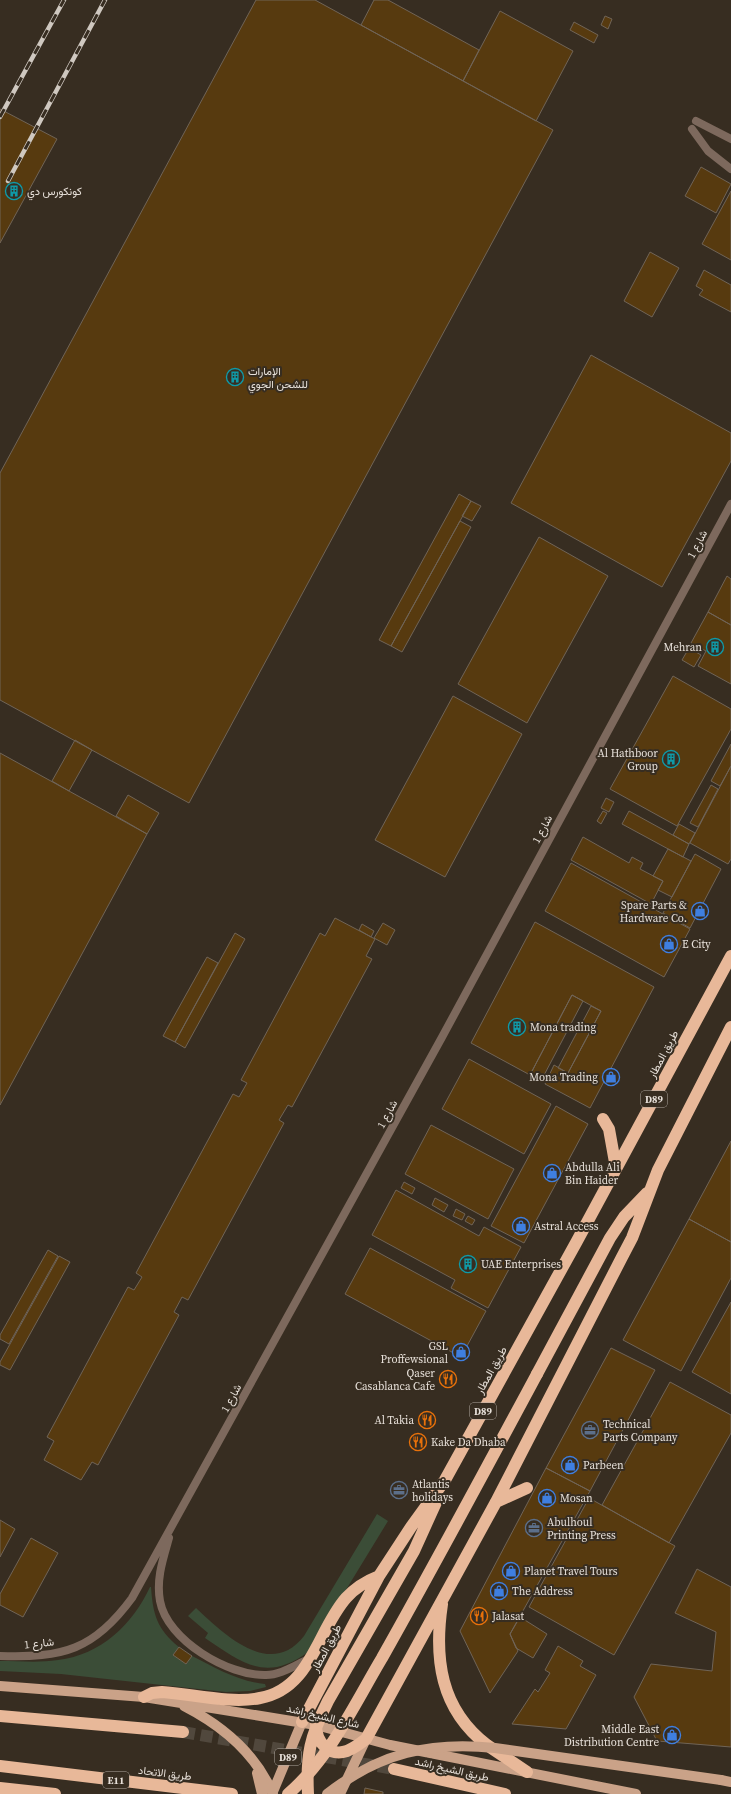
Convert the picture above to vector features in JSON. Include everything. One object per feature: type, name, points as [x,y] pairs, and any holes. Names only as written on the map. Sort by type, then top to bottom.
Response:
[{"type":"highway","name":"طريق المطار","points":[[302,1722],[379,1576],[411,1527],[445,1480],[731,956]]},
{"type":"highway","points":[[316,1725],[316,1734],[323,1746],[336,1752],[349,1750],[366,1738],[496,1502],[632,1238],[650,1190],[665,1156],[731,1027]]},
{"type":"highway","points":[[603,1119],[609,1129],[616,1168]]},
{"type":"highway","points":[[288,1794],[317,1764],[340,1731],[403,1620],[606,1244],[624,1216],[650,1190]]},
{"type":"highway","points":[[308,1794],[308,1753],[316,1725],[328,1701],[414,1551],[445,1480]]},
{"type":"highway","points":[[496,1502],[527,1488]]},
{"type":"highway","points":[[144,1697],[162,1692],[246,1700],[261,1698],[284,1689],[302,1672],[345,1598],[355,1588],[379,1576]]},
{"type":"highway","points":[[444,1596],[440,1623],[439,1653],[442,1676],[446,1691],[454,1708],[474,1734],[527,1772]]},
{"type":"highway","points":[[0,1716],[183,1732]]},
{"type":"highway","name":"طريق الاتحاد","points":[[0,1766],[232,1794]]},
{"type":"highway","name":"طريق الشيخ راشد","points":[[394,1769],[505,1794]]},
{"type":"highway","points":[[0,1788],[55,1794]]},
{"type":"main road","name":"شارع الشيخ راشد","points":[[0,1686],[144,1697],[302,1722],[390,1745],[636,1794]]},
{"type":"main road","points":[[177,1702],[201,1714],[224,1730],[244,1748],[273,1793]]},
{"type":"main road","name":"طريق المطار","points":[[273,1793],[302,1722]]},
{"type":"main road","points":[[340,1794],[366,1738]]},
{"type":"main road","points":[[327,1794],[342,1782],[365,1768],[415,1750],[442,1746],[495,1748],[726,1781]]},
{"type":"main road","points":[[252,1759],[261,1783],[262,1794]]},
{"type":"street","points":[[696,121],[731,139]]},
{"type":"street","points":[[692,129],[708,150],[731,169]]},
{"type":"street","name":"شارع 1","points":[[0,1656],[31,1657],[55,1654],[78,1646],[99,1634],[118,1618],[132,1598],[441,1039],[731,504]]},
{"type":"street","points":[[174,1523],[160,1568],[158,1585],[162,1608],[166,1618],[176,1633],[189,1644],[216,1661],[231,1669],[247,1674],[267,1675],[280,1673],[311,1658]]},
{"type":"green space","points":[[377,1514],[388,1521],[308,1652],[293,1661],[267,1668],[243,1662],[205,1638],[208,1633],[188,1616],[196,1608],[219,1629],[233,1639],[247,1648],[262,1653],[277,1654],[291,1648],[304,1636]]},
{"type":"green space","points":[[150,1587],[153,1606],[158,1621],[166,1634],[179,1647],[173,1655],[186,1664],[192,1656],[236,1677],[265,1684],[266,1687],[250,1691],[226,1692],[61,1674],[0,1671],[0,1661],[51,1661],[74,1657],[88,1652],[114,1636],[125,1625],[143,1601]]},
{"type":"building","name":"الإمارات للشحن الجوي","points":[[256,0],[315,0],[553,130],[189,803],[0,700],[0,473]]},
{"type":"building","points":[[374,0],[388,0],[479,50],[463,81],[361,25]]},
{"type":"building","points":[[500,11],[573,51],[536,121],[463,81]]},
{"type":"building","points":[[605,16],[612,19],[608,29],[601,25]]},
{"type":"building","points":[[574,22],[598,35],[594,43],[570,30]]},
{"type":"building","name":"كونكورس دي","points":[[0,109],[57,139],[0,243]]},
{"type":"building","points":[[701,167],[731,184],[716,213],[685,196]]},
{"type":"building","points":[[731,191],[731,260],[702,244]]},
{"type":"building","points":[[650,252],[679,268],[652,317],[624,301]]},
{"type":"building","points":[[704,270],[731,285],[731,312],[699,295],[703,290],[696,286]]},
{"type":"building","points":[[591,355],[731,433],[731,461],[662,587],[511,503]]},
{"type":"building","points":[[459,494],[471,501],[391,646],[379,640]]},
{"type":"building","points":[[471,501],[481,506],[472,521],[462,516]]},
{"type":"building","points":[[460,521],[471,527],[402,652],[391,646]]},
{"type":"building","points":[[539,537],[608,576],[527,723],[458,684]]},
{"type":"building","points":[[727,576],[731,579],[731,625],[708,612]]},
{"type":"building","name":"Mehran","points":[[708,612],[731,625],[731,684],[698,666],[706,651],[691,643]]},
{"type":"building","points":[[689,648],[701,655],[694,667],[682,660]]},
{"type":"building","name":"Al Hathboor Group","points":[[673,676],[731,709],[731,729],[677,826],[610,789]]},
{"type":"building","points":[[453,696],[522,734],[445,877],[375,840]]},
{"type":"building","points":[[75,740],[92,750],[69,791],[52,781]]},
{"type":"building","points":[[731,744],[731,766],[720,786],[711,781]]},
{"type":"building","points":[[0,753],[147,834],[0,1105]]},
{"type":"building","points":[[731,766],[731,859],[728,864],[690,843]]},
{"type":"building","points":[[711,785],[718,789],[698,827],[690,823]]},
{"type":"building","points":[[128,795],[159,813],[147,834],[116,816]]},
{"type":"building","points":[[606,798],[614,802],[609,812],[601,808]]},
{"type":"building","points":[[603,811],[607,813],[601,824],[597,821]]},
{"type":"building","points":[[629,811],[689,844],[683,857],[622,824]]},
{"type":"building","points":[[679,824],[695,833],[689,844],[673,835]]},
{"type":"building","points":[[583,837],[629,863],[632,857],[643,863],[640,869],[663,881],[651,904],[571,860]]},
{"type":"building","points":[[668,849],[691,861],[672,897],[658,890],[663,881],[653,876]]},
{"type":"building","points":[[695,854],[721,869],[690,928],[663,913]]},
{"type":"building","points":[[571,863],[690,929],[664,977],[545,911]]},
{"type":"building","points":[[335,918],[375,939],[366,956],[372,959],[292,1107],[288,1105],[279,1120],[284,1123],[188,1300],[182,1297],[174,1312],[179,1315],[98,1465],[92,1462],[81,1480],[44,1460],[54,1441],[47,1437],[128,1287],[134,1290],[142,1277],[136,1273],[233,1094],[239,1097],[247,1083],[241,1080],[320,933],[325,936]]},
{"type":"building","name":"Mona trading","points":[[535,922],[654,987],[590,1108],[545,1084],[554,1065],[568,1073],[601,1011],[572,995],[530,1075],[471,1043]]},
{"type":"building","points":[[383,923],[395,930],[387,945],[374,938]]},
{"type":"building","points":[[362,924],[374,931],[371,937],[359,930]]},
{"type":"building","points":[[235,933],[245,939],[185,1048],[175,1042]]},
{"type":"building","points":[[207,957],[218,963],[175,1042],[163,1036]]},
{"type":"building","points":[[572,995],[583,1001],[542,1079],[531,1073]]},
{"type":"building","points":[[591,1006],[601,1011],[568,1073],[558,1068]]},
{"type":"building","points":[[469,1059],[551,1104],[524,1154],[442,1109]]},
{"type":"building","points":[[556,1106],[588,1124],[524,1243],[491,1226]]},
{"type":"building","points":[[431,1125],[514,1169],[488,1219],[405,1174]]},
{"type":"building","points":[[731,1141],[731,1242],[689,1219]]},
{"type":"building","points":[[404,1182],[415,1188],[412,1194],[401,1188]]},
{"type":"building","name":"UAE Enterprises","points":[[396,1190],[479,1236],[484,1227],[521,1247],[488,1308],[451,1288],[455,1280],[372,1235]]},
{"type":"building","points":[[435,1198],[448,1205],[444,1212],[432,1205]]},
{"type":"building","points":[[456,1209],[465,1214],[462,1220],[453,1216]]},
{"type":"building","points":[[468,1216],[475,1220],[472,1225],[465,1221]]},
{"type":"building","points":[[689,1219],[731,1242],[731,1278],[681,1371],[623,1340]]},
{"type":"building","points":[[370,1248],[486,1311],[461,1357],[345,1294]]},
{"type":"building","points":[[48,1250],[58,1256],[9,1344],[0,1339],[0,1335]]},
{"type":"building","points":[[59,1256],[70,1262],[10,1370],[0,1365],[0,1362]]},
{"type":"building","points":[[731,1302],[731,1394],[692,1372]]},
{"type":"building","points":[[611,1348],[655,1370],[590,1491],[546,1468]]},
{"type":"building","points":[[670,1382],[731,1415],[731,1433],[669,1543],[602,1505]]},
{"type":"building","points":[[546,1468],[590,1491],[510,1634],[518,1651],[490,1693],[460,1631]]},
{"type":"building","points":[[589,1498],[675,1546],[614,1655],[529,1607]]},
{"type":"building","points":[[0,1520],[15,1529],[0,1557]]},
{"type":"building","points":[[31,1538],[58,1553],[23,1617],[0,1605],[0,1594]]},
{"type":"building","points":[[697,1569],[731,1587],[731,1747],[657,1741],[634,1697],[651,1664],[712,1671],[716,1632],[675,1613]]},
{"type":"building","points":[[520,1617],[547,1634],[533,1658],[516,1648],[510,1634]]},
{"type":"building","points":[[558,1646],[583,1661],[580,1666],[596,1675],[566,1729],[512,1724],[535,1689],[538,1692],[550,1673],[545,1670]]},
{"type":"building","points":[[179,1647],[192,1656],[186,1664],[173,1655]]},
{"type":"building","points":[[365,1788],[383,1792],[383,1794],[364,1794]]},
{"type":"tunnel","points":[[183,1732],[394,1769]]},
{"type":"railway","points":[[0,117],[64,0]]},
{"type":"railway","points":[[8,181],[105,0]]},
{"type":"place","name":"كونكورس دي","points":[[14,191]]},
{"type":"place","name":"الإمارات للشحن الجوي","points":[[235,377]]},
{"type":"place","name":"Mehran","points":[[715,647]]},
{"type":"place","name":"Al Hathboor Group","points":[[671,759]]},
{"type":"place","name":"Spare Parts & Hardware Co.","points":[[700,911]]},
{"type":"place","name":"E City","points":[[669,944]]},
{"type":"place","name":"Mona trading","points":[[517,1027]]},
{"type":"place","name":"Mona Trading","points":[[611,1077]]},
{"type":"place","name":"Abdulla Ali Bin Haider","points":[[552,1173]]},
{"type":"place","name":"Astral Access","points":[[521,1226]]},
{"type":"place","name":"UAE Enterprises","points":[[468,1264]]},
{"type":"place","name":"GSL Proffewsional","points":[[461,1352]]},
{"type":"place","name":"Qaser Casablanca Cafe","points":[[448,1379]]},
{"type":"place","name":"Al Takia","points":[[427,1420]]},
{"type":"place","name":"Technical Parts Company","points":[[590,1430]]},
{"type":"place","name":"Kake Da Dhaba","points":[[418,1442]]},
{"type":"place","name":"Parbeen","points":[[570,1465]]},
{"type":"place","name":"Atlantis holidays","points":[[399,1490]]},
{"type":"place","name":"Mosan","points":[[547,1498]]},
{"type":"place","name":"Abulhoul Printing Press","points":[[534,1528]]},
{"type":"place","name":"Planet Travel Tours","points":[[511,1571]]},
{"type":"place","name":"The Address","points":[[499,1591]]},
{"type":"place","name":"Jalasat","points":[[479,1616]]},
{"type":"place","name":"Middle East Distribution Centre","points":[[672,1735]]}]
